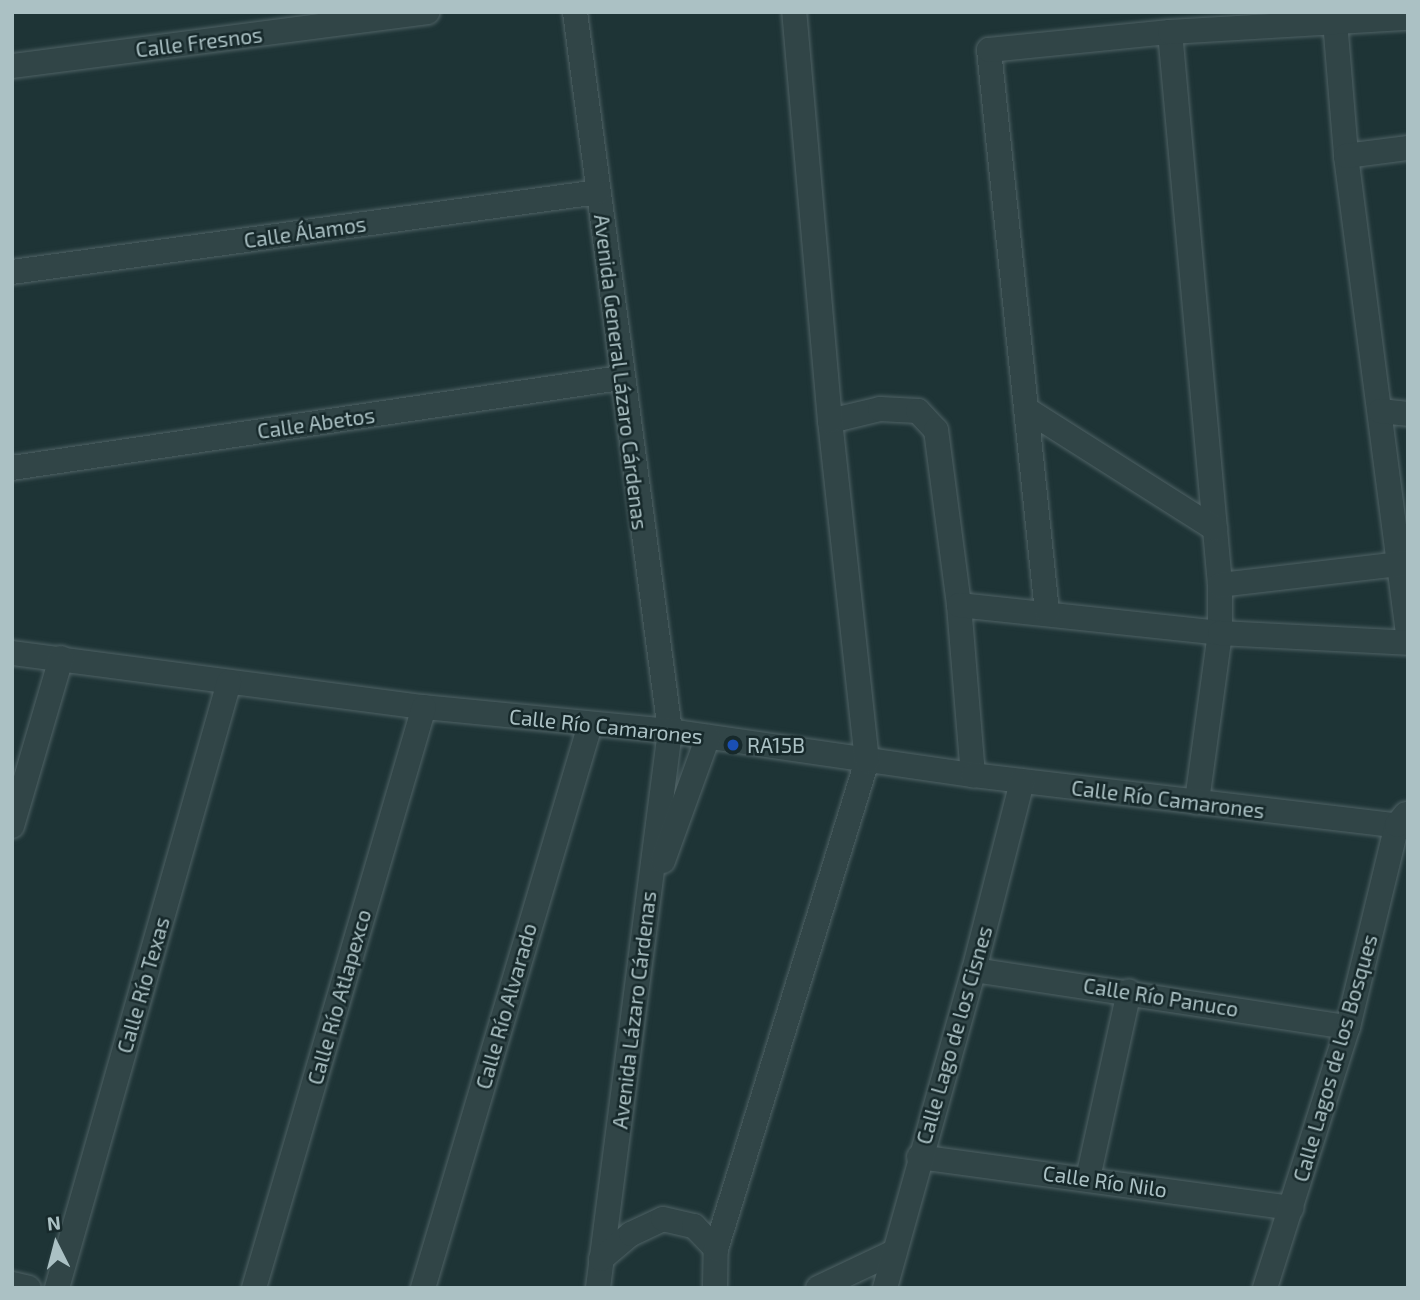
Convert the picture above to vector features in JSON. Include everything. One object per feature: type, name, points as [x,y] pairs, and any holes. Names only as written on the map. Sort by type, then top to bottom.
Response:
[{"type":"street","name":"Calle Fresnos","points":[[12,66],[428,12]]},
{"type":"street","name":"Avenida General Lázaro Cárdenas","points":[[575,12],[620,377],[670,731]]},
{"type":"street","points":[[715,1288],[716,1249],[867,761],[830,421],[794,12]]},
{"type":"street","points":[[1047,612],[989,50],[1170,32],[1408,18]]},
{"type":"street","points":[[1335,21],[1346,156],[1380,411],[1404,564],[1408,634]]},
{"type":"street","points":[[1170,32],[1220,585],[1220,633],[1198,802]]},
{"type":"street","points":[[1346,156],[1408,148]]},
{"type":"street","name":"Calle Álamos","points":[[12,272],[598,192]]},
{"type":"street","name":"Calle Abetos","points":[[12,468],[620,377]]},
{"type":"street","points":[[830,421],[880,409],[918,411],[936,430],[959,605],[973,775]]},
{"type":"street","points":[[1026,409],[1215,529]]},
{"type":"street","points":[[1380,411],[1408,414]]},
{"type":"street","points":[[1220,585],[1404,564]]},
{"type":"street","points":[[959,605],[1047,612],[1220,633],[1408,643]]},
{"type":"street","name":"Calle Río Camarones","points":[[12,653],[424,707],[670,731],[1022,781],[1198,802],[1404,821]]},
{"type":"street","points":[[12,827],[61,658]]},
{"type":"street","name":"Calle Río Texas","points":[[57,1288],[229,682]]},
{"type":"street","name":"Calle Río Atlapexco","points":[[254,1288],[424,707]]},
{"type":"street","name":"Calle Río Alvarado","points":[[423,1288],[590,725]]},
{"type":"street","name":"Avenida Lázaro Cárdenas","points":[[598,1288],[670,731]]},
{"type":"street","points":[[648,905],[708,737]]},
{"type":"street","name":"Calle Lago de los Cisnes","points":[[884,1288],[974,970],[1022,781]]},
{"type":"street","name":"Calle Lagos de los Bosques","points":[[1265,1288],[1348,1027],[1404,821]]},
{"type":"street","name":"Calle Río Panuco","points":[[974,970],[1129,991],[1348,1027]]},
{"type":"street","points":[[1088,1178],[1129,991]]},
{"type":"street","name":"Calle Río Nilo","points":[[919,1157],[1292,1208]]},
{"type":"street","points":[[601,1259],[631,1234],[663,1219],[694,1226],[716,1249]]},
{"type":"street","points":[[818,1288],[894,1252]]},
{"type":"street","points":[[12,1284],[29,1288]]},
{"type":"place","name":"RA15B","points":[[733,745]]}]
